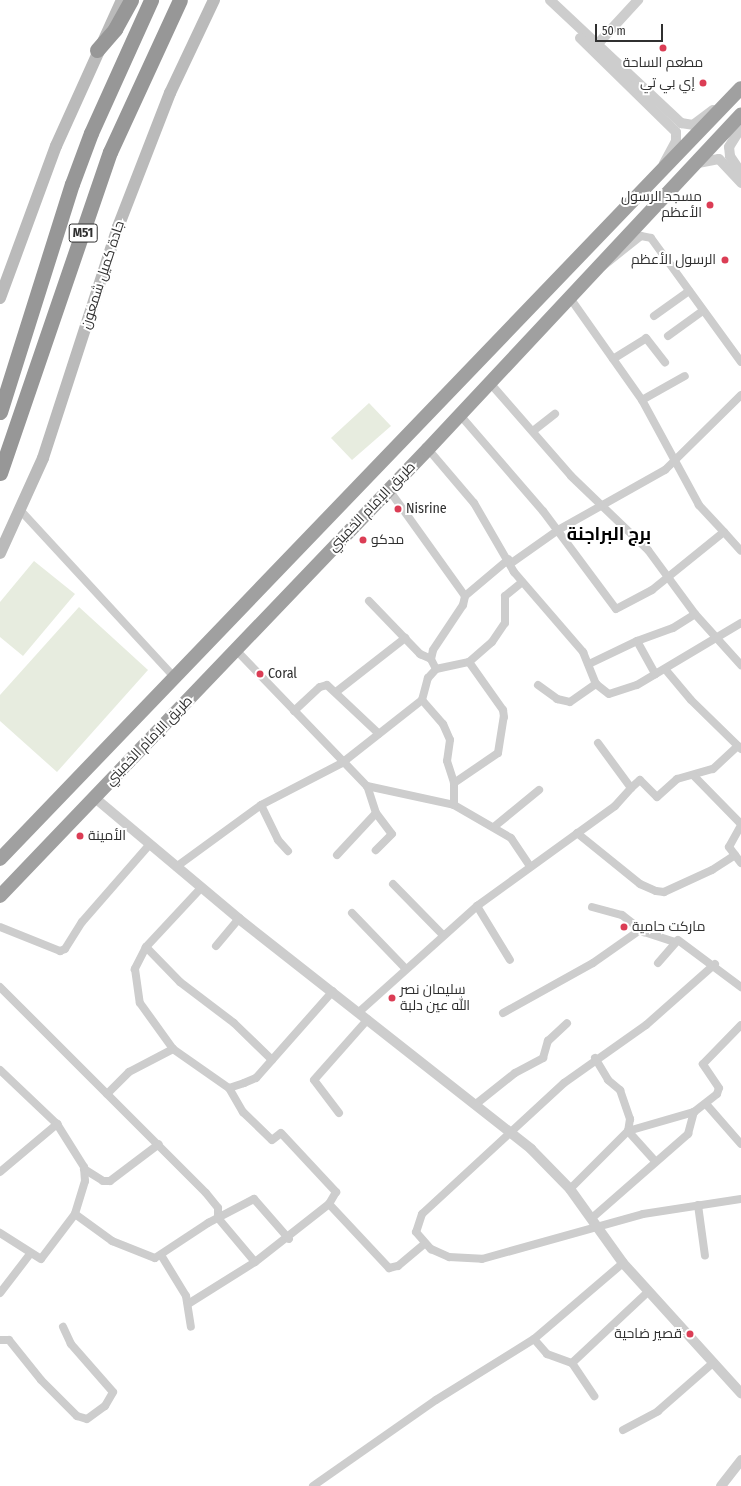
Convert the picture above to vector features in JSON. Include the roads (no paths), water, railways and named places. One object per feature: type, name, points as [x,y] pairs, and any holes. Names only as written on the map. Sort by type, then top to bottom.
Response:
[{"type":"highway","points":[[97,50],[115,29],[131,0]]},
{"type":"highway","name":"M51","points":[[0,412],[72,184],[91,133],[151,0]]},
{"type":"highway","name":"M51","points":[[0,473],[110,152],[180,0]]},
{"type":"highway","name":"طريق الإمام الخميني","points":[[0,859],[741,88]]},
{"type":"highway","name":"طريق الإمام الخميني","points":[[0,896],[348,531],[428,450],[689,168],[741,114]]},
{"type":"highway","points":[[363,480],[360,490],[364,498],[385,493]]},
{"type":"highway","points":[[330,514],[344,510],[351,513],[348,531]]},
{"type":"main road","points":[[0,298],[56,146],[97,50],[122,0]]},
{"type":"main road","name":"جادة كميل شمعون","points":[[0,553],[21,511],[42,458],[118,227],[170,93],[214,0]]},
{"type":"street","points":[[541,0],[683,124],[693,125],[727,102]]},
{"type":"street","points":[[550,0],[676,132],[676,140],[663,169]]},
{"type":"street","points":[[594,47],[638,0]]},
{"type":"street","points":[[741,128],[730,142],[727,159],[741,183]]},
{"type":"street","points":[[689,168],[708,158],[727,159],[741,173]]},
{"type":"street","points":[[596,269],[612,263],[644,236],[654,242],[689,291],[701,312],[741,362]]},
{"type":"street","points":[[654,316],[689,291]]},
{"type":"street","points":[[570,298],[642,400],[699,505],[741,551]]},
{"type":"street","points":[[668,336],[701,312]]},
{"type":"street","points":[[613,359],[644,338],[665,362]]},
{"type":"street","points":[[642,400],[685,376]]},
{"type":"street","points":[[490,383],[602,507],[648,550],[695,614],[741,665]]},
{"type":"street","points":[[465,596],[510,561],[558,530],[602,507],[676,461],[741,395]]},
{"type":"street","points":[[533,431],[555,414]]},
{"type":"street","points":[[460,415],[558,530],[614,608],[621,608],[668,576],[724,532]]},
{"type":"street","points":[[428,450],[474,503],[522,582],[550,611],[589,664],[596,684],[614,695],[665,669],[741,623]]},
{"type":"street","points":[[385,493],[465,596],[464,605],[435,646],[431,660]]},
{"type":"street","points":[[21,511],[174,677]]},
{"type":"street","points":[[176,867],[262,805],[342,764],[422,700],[428,678],[436,669],[469,662],[498,634],[507,616],[504,599],[522,582]]},
{"type":"street","points":[[369,601],[405,638],[431,660],[436,669]]},
{"type":"street","points":[[589,664],[637,640],[674,628],[695,614]]},
{"type":"street","points":[[336,692],[405,638]]},
{"type":"street","points":[[637,640],[654,674]]},
{"type":"street","points":[[236,650],[342,764],[366,786],[376,813],[392,834],[376,850]]},
{"type":"street","points":[[454,784],[498,752],[504,717],[503,710],[469,662]]},
{"type":"street","points":[[358,1012],[404,967],[477,906],[530,866],[615,806],[640,780],[657,797],[677,779],[694,776],[713,769],[739,747],[691,700],[665,669]]},
{"type":"street","points":[[538,686],[556,699],[570,702],[596,684]]},
{"type":"street","points":[[294,711],[323,685],[336,692],[379,734]]},
{"type":"street","points":[[422,700],[443,724],[450,740],[446,761],[454,784],[454,805]]},
{"type":"street","points":[[598,743],[631,788]]},
{"type":"street","points":[[694,776],[741,824],[728,847],[741,863]]},
{"type":"street","points":[[366,786],[454,805],[495,826],[511,838],[530,866]]},
{"type":"street","points":[[495,826],[539,790]]},
{"type":"street","points":[[95,798],[239,919],[512,1132],[570,1189],[600,1228],[623,1263],[741,1393]]},
{"type":"street","points":[[262,805],[278,840],[288,850]]},
{"type":"street","points":[[337,855],[376,813]]},
{"type":"street","points":[[577,833],[640,884],[656,892],[664,892],[712,870],[736,855]]},
{"type":"street","points":[[0,927],[60,951],[65,949],[82,922],[150,844]]},
{"type":"street","points":[[393,884],[443,935]]},
{"type":"street","points":[[188,1304],[289,1239],[328,1204],[336,1192],[280,1133],[272,1140],[243,1112],[229,1088],[172,1049],[140,1003],[135,969],[146,947],[201,888]]},
{"type":"street","points":[[477,906],[510,960]]},
{"type":"street","points":[[592,907],[622,915],[640,930],[674,942],[678,940],[715,964],[741,987]]},
{"type":"street","points":[[352,913],[404,967]]},
{"type":"street","points":[[216,946],[239,919]]},
{"type":"street","points":[[503,1013],[593,963],[640,930]]},
{"type":"street","points":[[658,963],[674,942]]},
{"type":"street","points":[[146,947],[180,982],[234,1023],[272,1060]]},
{"type":"street","points":[[715,964],[646,1025],[595,1058],[512,1132],[422,1214],[416,1232],[425,1243],[449,1257],[482,1259],[600,1228],[643,1214],[741,1199]]},
{"type":"street","points":[[0,987],[159,1144],[214,1201],[218,1218],[255,1262]]},
{"type":"street","points":[[229,1088],[256,1078],[333,991]]},
{"type":"street","points":[[339,1113],[314,1080],[368,1019]]},
{"type":"street","points":[[476,1104],[515,1073],[543,1058],[548,1041],[567,1023]]},
{"type":"street","points":[[570,1189],[628,1131],[694,1112],[706,1104],[719,1088],[703,1064],[741,1025]]},
{"type":"street","points":[[107,1094],[129,1072],[172,1049]]},
{"type":"street","points":[[595,1058],[608,1080],[620,1090],[630,1119],[628,1131]]},
{"type":"street","points":[[0,1070],[57,1124],[84,1169],[103,1181],[110,1181],[159,1144]]},
{"type":"street","points":[[706,1104],[741,1144]]},
{"type":"street","points":[[592,1218],[654,1160],[688,1134],[694,1112]]},
{"type":"street","points":[[0,1172],[57,1124]]},
{"type":"street","points":[[628,1131],[654,1160]]},
{"type":"street","points":[[0,1233],[38,1259],[45,1256],[75,1214],[84,1189],[84,1169]]},
{"type":"street","points":[[75,1214],[112,1241],[138,1249],[151,1258],[161,1255],[247,1200],[254,1200],[289,1239]]},
{"type":"street","points":[[328,1204],[389,1268],[398,1266],[425,1243]]},
{"type":"street","points":[[698,1205],[705,1256]]},
{"type":"street","points":[[0,1293],[30,1254]]},
{"type":"street","points":[[161,1255],[181,1284],[188,1304],[191,1327]]},
{"type":"street","points":[[313,1486],[436,1400],[534,1339],[623,1263]]},
{"type":"street","points":[[572,1363],[648,1292]]},
{"type":"street","points":[[0,1340],[9,1340],[41,1380],[77,1416],[87,1419],[96,1415],[113,1392],[71,1344],[63,1327]]},
{"type":"street","points":[[534,1339],[547,1354],[572,1363],[594,1396]]},
{"type":"street","points":[[623,1430],[658,1411],[714,1362]]},
{"type":"street","points":[[721,1486],[741,1460]]},
{"type":"place","name":"مطعم الساحة","points":[[663,48]]},
{"type":"place","name":"إي بي تي","points":[[703,83]]},
{"type":"place","name":"مسجد الرسول الأعظم","points":[[710,205]]},
{"type":"place","name":"الرسول الأعظم","points":[[725,260]]},
{"type":"place","name":"Nisrine","points":[[398,509]]},
{"type":"place","name":"مدكو","points":[[363,540]]},
{"type":"place","name":"Coral","points":[[260,674]]},
{"type":"place","name":"الأمينة","points":[[80,836]]},
{"type":"place","name":"ماركت حامية","points":[[624,927]]},
{"type":"place","name":"سليمان نصر الله عين دلبة","points":[[392,998]]},
{"type":"place","name":"قصير ضاحية","points":[[690,1334]]},
{"type":"district","name":"برج البراجنة","points":[[609,534]]}]
